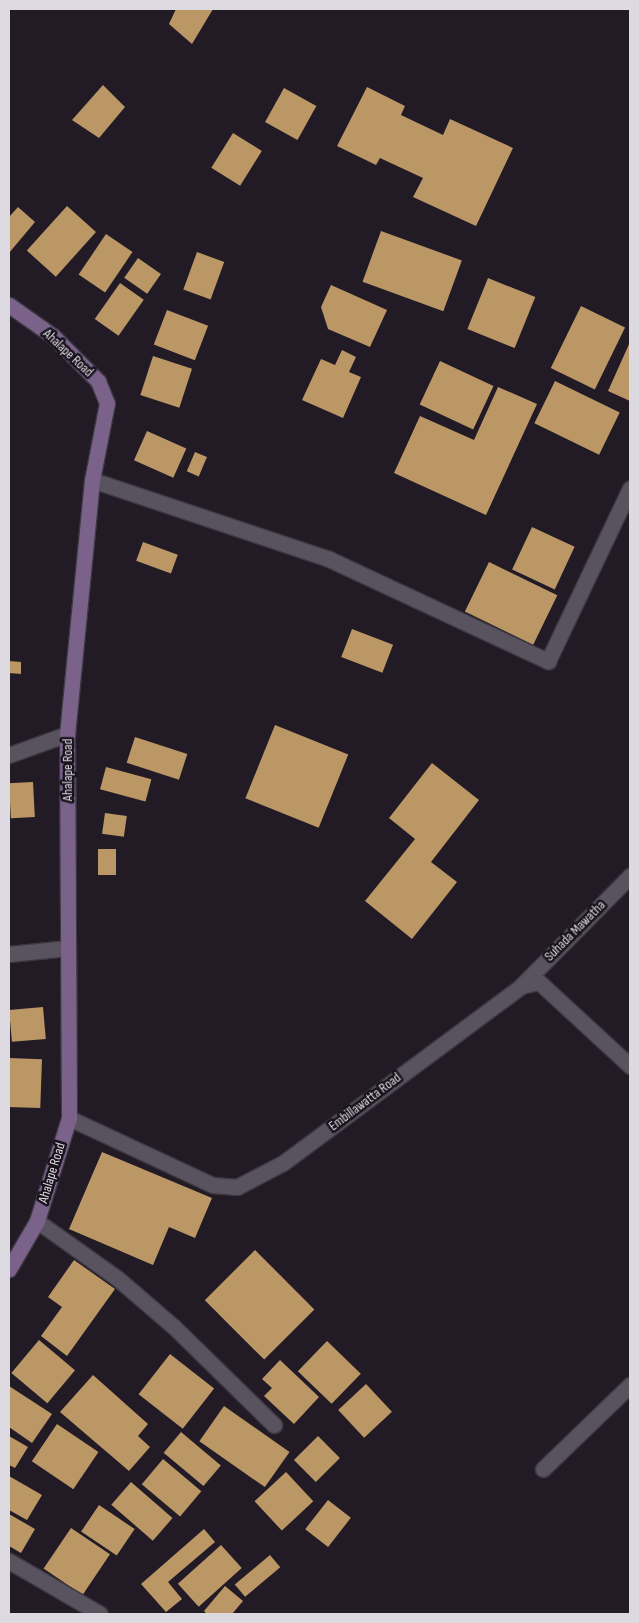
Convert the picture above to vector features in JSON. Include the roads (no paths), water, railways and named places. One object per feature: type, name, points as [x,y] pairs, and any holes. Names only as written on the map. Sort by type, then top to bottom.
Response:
[{"type":"street","name":"Ahalape Road","points":[[9,305],[52,336],[98,381],[107,403],[92,480],[68,734],[69,1118],[38,1221],[9,1269]]},
{"type":"street","points":[[92,480],[330,559],[548,661],[630,488]]},
{"type":"street","points":[[9,755],[68,734]]},
{"type":"street","name":"Suhada Mawatha","points":[[521,986],[630,876]]},
{"type":"street","points":[[9,954],[68,948]]},
{"type":"street","points":[[521,986],[539,982],[630,1066]]},
{"type":"street","name":"Embillawatta Road","points":[[69,1118],[213,1185],[237,1187],[283,1163],[521,986]]},
{"type":"street","points":[[38,1221],[117,1278],[174,1327],[274,1425]]},
{"type":"street","points":[[543,1469],[630,1385]]},
{"type":"street","points":[[9,1560],[100,1614]]}]
